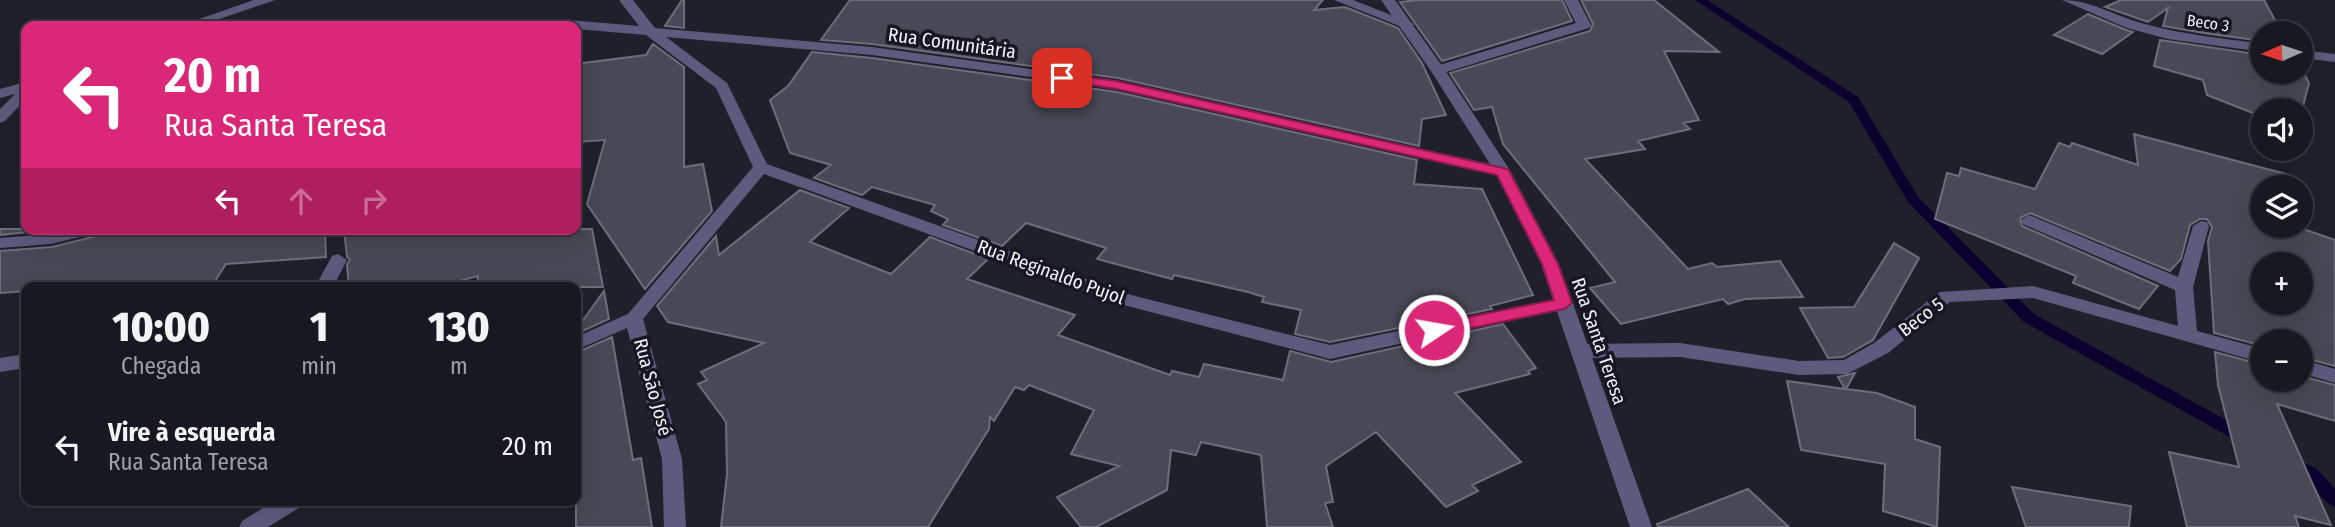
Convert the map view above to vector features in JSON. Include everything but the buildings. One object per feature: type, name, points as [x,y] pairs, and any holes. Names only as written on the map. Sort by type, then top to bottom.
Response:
[{"type":"street","points":[[202,21],[268,0]]},
{"type":"street","points":[[626,0],[651,32],[722,86],[761,167]]},
{"type":"street","points":[[1341,0],[1407,24]]},
{"type":"street","name":"Rua Santa Teresa","points":[[1388,0],[1438,70],[1503,172],[1550,264],[1641,527]]},
{"type":"street","points":[[1438,70],[1584,25],[1571,0]]},
{"type":"street","name":"Beco 3","points":[[2069,0],[2132,25],[2173,36],[2250,46]]},
{"type":"street","name":"Rua Comunitária","points":[[581,25],[872,51],[1117,85],[1503,172]]},
{"type":"street","points":[[2314,56],[2335,58]]},
{"type":"street","points":[[0,94],[21,90]]},
{"type":"street","points":[[0,118],[21,95]]},
{"type":"street","name":"Rua São José","points":[[676,527],[672,459],[634,318],[761,167]]},
{"type":"street","name":"Rua Reginaldo Pujol","points":[[761,167],[1126,300],[1330,352],[1564,303]]},
{"type":"street","points":[[2029,220],[2184,287]]},
{"type":"street","points":[[2189,335],[2184,287],[2201,226]]},
{"type":"street","points":[[0,243],[51,239],[67,235]]},
{"type":"street","points":[[327,282],[338,260]]},
{"type":"street","name":"Beco 5","points":[[1581,351],[1680,350],[1799,368],[1847,367],[1881,348],[1946,296],[2033,292],[2250,351]]},
{"type":"street","points":[[581,342],[634,318]]},
{"type":"street","points":[[0,365],[21,362]]},
{"type":"street","points":[[2313,370],[2335,376]]},
{"type":"street","points":[[250,527],[284,506]]},
{"type":"waterway","points":[[1700,0],[1854,100],[1913,199],[2029,318],[2245,438]]},
{"type":"waterway","points":[[2291,463],[2311,474],[2335,500]]},
{"type":"route","points":[[1062,78],[1117,85],[1503,172],[1550,264],[1564,303],[1434,330]]}]
